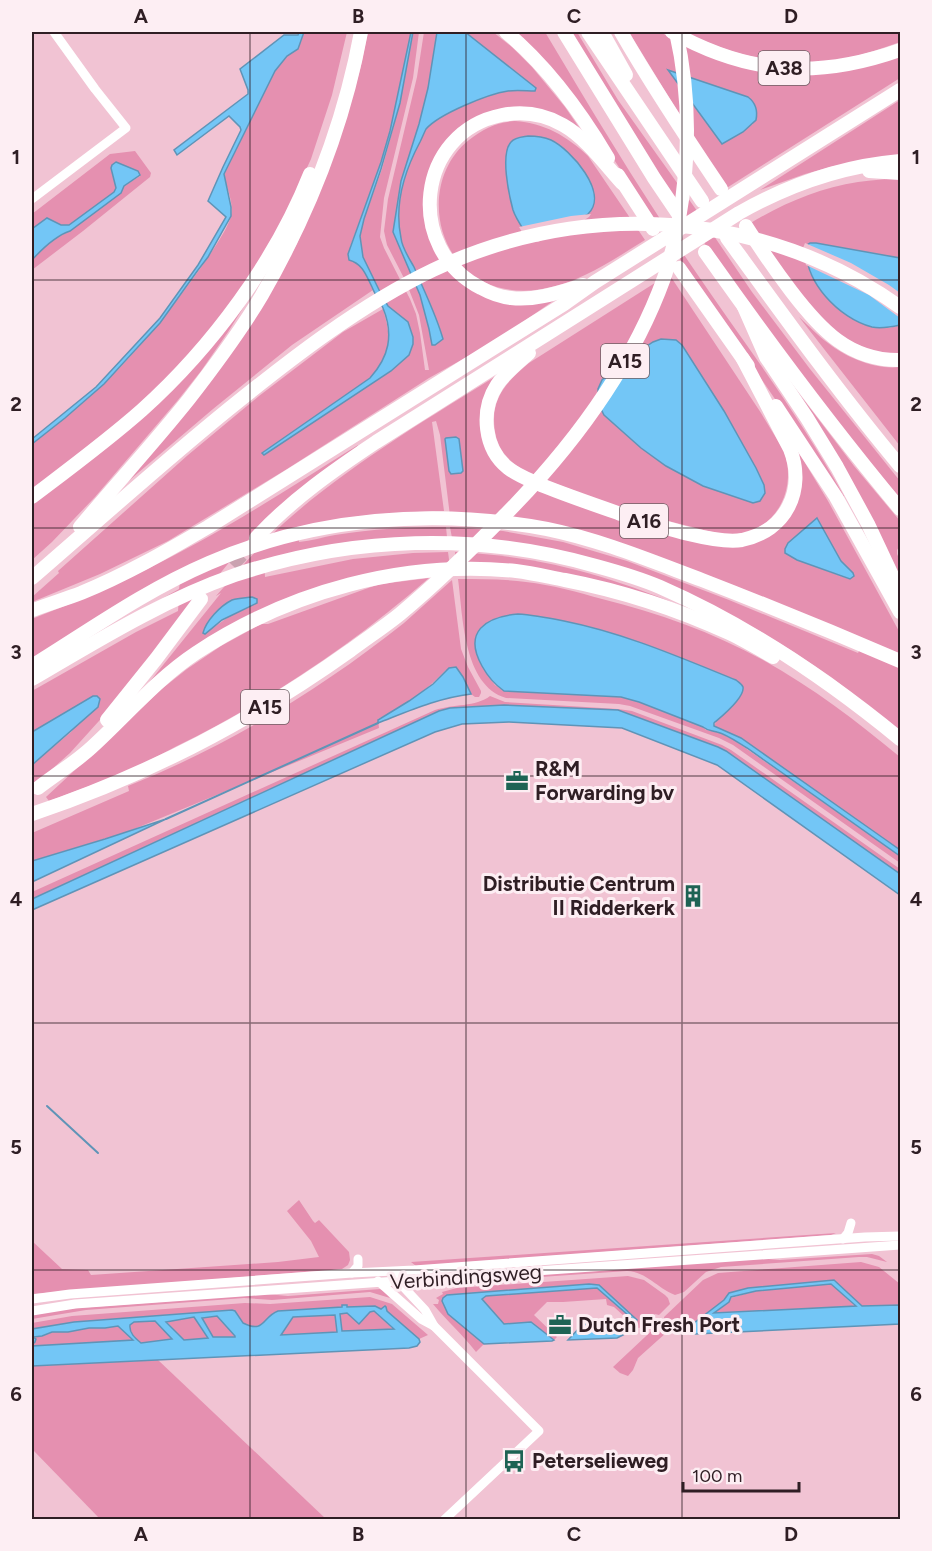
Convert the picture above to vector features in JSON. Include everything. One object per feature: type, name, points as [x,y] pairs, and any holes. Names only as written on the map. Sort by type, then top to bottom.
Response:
[{"type":"highway","points":[[49,563],[190,398],[261,297],[300,222],[334,136],[361,32]]},
{"type":"highway","points":[[506,32],[523,46],[566,94],[655,231]]},
{"type":"highway","points":[[564,32],[654,178],[680,215]]},
{"type":"highway","points":[[588,32],[714,219],[787,321],[900,466]]},
{"type":"highway","points":[[602,32],[666,148]]},
{"type":"highway","points":[[621,32],[659,97],[721,189]]},
{"type":"highway","name":"A38","points":[[671,32],[720,55],[766,66],[795,69],[847,65],[900,50]]},
{"type":"highway","name":"A15","points":[[32,814],[120,780],[186,750],[258,712],[328,666],[399,615],[470,550],[525,494],[558,456],[611,385],[640,336],[665,276],[682,199],[686,156],[687,117],[682,57],[676,32]]},
{"type":"highway","points":[[256,538],[302,495],[346,462],[653,267],[714,219],[744,189],[900,90]]},
{"type":"highway","points":[[32,498],[142,410],[206,344],[259,271],[285,227],[325,136],[346,96]]},
{"type":"highway","points":[[595,282],[548,296],[530,298],[510,298],[489,292],[471,283],[457,272],[436,242],[431,227],[429,208],[434,176],[442,158],[464,132],[480,122],[514,113],[533,113],[565,126],[581,139],[622,183]]},
{"type":"highway","points":[[33,610],[81,593],[160,555],[208,527],[643,252],[802,182],[849,168],[900,161]]},
{"type":"highway","points":[[849,168],[900,173]]},
{"type":"highway","points":[[32,578],[190,441],[282,366],[396,290],[465,256],[494,246],[557,230],[611,224],[664,224],[698,228],[768,242],[795,251],[827,264],[868,286],[900,307]]},
{"type":"highway","points":[[746,226],[805,309],[835,340],[866,356],[900,360]]},
{"type":"highway","points":[[705,252],[857,457],[900,509]]},
{"type":"highway","name":"A16","points":[[679,268],[830,487],[900,612]]},
{"type":"highway","points":[[744,307],[766,357],[837,467],[868,524],[900,592]]},
{"type":"highway","name":"A16","points":[[558,327],[504,376],[491,396],[487,412],[488,433],[492,448],[500,460],[515,473],[576,498],[637,519],[724,541],[750,538],[770,528],[784,514],[793,497],[796,485],[796,469],[790,449],[743,359]]},
{"type":"highway","points":[[32,666],[149,593],[189,572],[261,543],[304,532],[357,523],[432,518],[486,520],[548,530],[610,546],[789,614],[900,661]]},
{"type":"highway","points":[[32,679],[161,607],[208,585],[270,565],[322,553],[357,548],[436,542],[464,543],[503,547],[571,559],[658,586],[701,606],[788,656],[863,709],[900,740]]},
{"type":"highway","points":[[201,599],[94,736],[39,787],[91,748],[168,674],[194,654],[245,624],[291,603],[326,591],[390,576],[443,570],[530,573],[607,590],[677,611],[731,634],[781,662],[829,693],[863,709]]},
{"type":"street","points":[[32,199],[126,128],[54,32]]},
{"type":"street","points":[[843,1239],[851,1223]]},
{"type":"street","name":"Verbindingsweg","points":[[32,1299],[70,1294],[352,1273],[900,1236]]},
{"type":"street","name":"Verbindingsweg","points":[[32,1311],[75,1304],[900,1245]]},
{"type":"street","points":[[352,1273],[358,1264],[358,1258]]},
{"type":"street","points":[[371,1272],[380,1283],[421,1319],[434,1326]]},
{"type":"street","points":[[387,1272],[415,1298],[434,1326],[539,1431],[444,1520]]},
{"type":"street","points":[[415,1298],[416,1288],[421,1280]]},
{"type":"shaded area","points":[[304,32],[347,32],[332,95],[311,159],[275,237],[246,286],[183,364],[128,416],[32,490],[32,444],[92,395],[137,350],[190,283],[223,233],[232,210],[224,175],[275,71],[301,42]]},
{"type":"shaded area","points":[[368,32],[411,32],[390,131],[350,247],[354,261],[364,271],[373,290],[292,345],[118,490],[250,325],[297,244],[345,123]]},
{"type":"shaded area","points":[[413,32],[419,32],[413,78],[384,198],[380,237],[416,314],[425,370],[429,370],[419,315],[406,282],[387,245],[384,231],[388,199],[417,77],[424,32],[493,32],[532,67],[565,107],[585,136],[571,125],[495,112],[437,162],[432,238],[485,294],[559,297],[497,340],[429,378],[287,469],[168,541],[100,574],[32,602],[32,597],[59,573],[58,571],[188,455],[259,396],[343,332],[383,309],[388,329],[388,346],[377,370],[370,378],[263,453],[391,371],[409,355],[413,336],[408,322],[388,306],[382,296],[363,257],[360,236],[400,103]]},
{"type":"shaded area","points":[[513,32],[545,32],[654,210],[790,408],[844,496],[842,497],[701,291],[605,146]]},
{"type":"shaded area","points":[[571,32],[577,32],[618,100],[752,292],[810,369],[900,481],[900,498],[810,387],[684,214]]},
{"type":"shaded area","points":[[629,32],[660,32],[754,68],[900,53],[900,78],[725,189]],"holes":[[[668,70],[742,95],[753,124],[722,144]]]},
{"type":"shaded area","points":[[682,32],[900,32],[900,42],[848,58],[821,62],[793,62],[738,53]]},
{"type":"shaded area","points":[[900,100],[900,158],[834,166],[760,190]]},
{"type":"shaded area","points":[[515,121],[536,124],[554,132],[572,142],[588,156],[645,240],[583,276],[542,289],[521,291],[499,288],[470,274],[451,251],[444,235],[439,201],[441,184],[447,167],[456,153],[469,140],[491,127]]},
{"type":"shaded area","points":[[135,151],[151,173],[150,177],[32,270],[31,261],[43,248],[70,231],[120,193],[124,186],[140,176],[111,168],[116,188],[114,192],[69,225],[61,225],[47,218],[32,229],[32,214],[110,154]]},
{"type":"shaded area","points":[[900,178],[900,258],[816,243],[806,254],[810,273],[820,289],[889,328],[900,325],[900,354],[887,354],[872,351],[845,339],[818,317],[749,224],[774,210],[829,188],[858,182]]},
{"type":"shaded area","points":[[268,268],[228,332],[178,400],[95,497],[32,560],[32,501],[100,450]]},
{"type":"shaded area","points":[[669,274],[784,451],[788,478],[781,504],[764,524],[738,534],[723,534],[630,510],[527,472],[513,463],[498,444],[494,419],[500,394],[529,363]],"holes":[[[724,411],[764,485],[703,486],[666,466],[641,448],[604,415]]]},
{"type":"shaded area","points":[[799,317],[824,340],[853,358],[881,367],[900,367],[900,446]]},
{"type":"shaded area","points":[[501,373],[488,392],[499,465],[644,526],[763,538],[797,488],[802,472],[796,448],[828,501],[900,633],[900,733],[831,677],[794,652],[756,629],[663,582],[452,538],[450,527],[503,531],[563,542],[627,561],[858,653],[865,640],[647,556],[450,516],[440,435],[436,421],[432,422],[444,511],[370,515],[298,527],[299,542],[363,531],[418,527],[446,527],[447,537],[387,539],[325,546],[264,560],[265,577],[353,559],[413,553],[448,552],[450,567],[291,599],[143,690],[221,593],[216,596],[284,523],[362,462]],"holes":[[[817,518],[841,561],[853,573],[849,579],[797,560],[785,553],[788,543]],[[236,599],[257,603],[230,616],[204,634],[225,605]]]},
{"type":"shaded area","points":[[794,387],[854,466],[900,521],[900,545],[897,554],[900,560],[900,579]]},
{"type":"shaded area","points":[[358,445],[261,526],[108,711],[70,753],[32,787],[32,765],[71,732],[99,697],[93,696],[32,732],[32,691],[178,611],[179,597],[129,617],[179,589],[181,574],[32,661],[32,619],[103,590],[173,556]]},
{"type":"shaded area","points":[[455,552],[517,558],[576,570],[633,587],[691,610],[456,565]]},
{"type":"shaded area","points":[[429,578],[339,649],[243,711],[122,774],[49,801],[46,797],[163,688],[221,646],[261,624],[268,624],[371,587]]},
{"type":"shaded area","points":[[458,579],[509,580],[545,585],[644,610],[724,641],[763,660],[817,693],[900,757],[900,850],[741,738],[714,726],[736,680],[609,632],[523,615],[496,618],[484,669],[495,685],[504,691],[621,697],[639,702],[706,730],[716,731],[734,740],[900,856],[900,863],[733,745],[719,738],[630,706],[506,698],[492,691],[481,679],[468,648]]},
{"type":"shaded area","points":[[452,580],[461,649],[481,691],[479,697],[471,694],[463,677],[446,670],[414,698],[378,719],[379,728],[127,832],[32,861],[32,833],[129,791],[128,786],[165,771],[272,715],[340,671],[404,623]]},
{"type":"shaded area","points":[[490,696],[505,702],[618,709],[632,711],[722,745],[900,869],[900,874],[718,747],[618,710],[504,705],[450,708],[439,711],[32,899],[32,892],[435,710],[471,704]]},
{"type":"shaded area","points":[[299,1200],[313,1221],[315,1223],[319,1220],[349,1252],[348,1265],[342,1269],[32,1294],[32,1241],[62,1269],[88,1270],[91,1275],[319,1257],[311,1241],[287,1211]]},
{"type":"shaded area","points":[[836,1233],[416,1266],[411,1262]]},
{"type":"shaded area","points":[[872,1254],[887,1262],[859,1257],[721,1267],[706,1272],[684,1292],[675,1295],[640,1274],[627,1271],[453,1283],[438,1288],[432,1282],[754,1258],[780,1260]]},
{"type":"shaded area","points":[[861,1262],[879,1267],[900,1284],[900,1305],[862,1306],[834,1280],[730,1293],[690,1326],[681,1321],[678,1323],[680,1326],[675,1331],[664,1320],[664,1317],[703,1280],[718,1273]]},
{"type":"shaded area","points":[[628,1276],[644,1280],[665,1295],[670,1304],[659,1315],[655,1314],[646,1325],[637,1328],[614,1307],[607,1305],[606,1299],[547,1302],[534,1315],[557,1337],[554,1340],[531,1322],[504,1324],[482,1299],[486,1296],[597,1288],[636,1322],[637,1320],[598,1284],[447,1295],[448,1314],[484,1344],[476,1352],[433,1304],[438,1304],[439,1300],[436,1298],[443,1294],[442,1292],[457,1288]]},
{"type":"shaded area","points":[[831,1284],[856,1307],[713,1313],[731,1298],[756,1291]]},
{"type":"shaded area","points":[[380,1289],[390,1298],[370,1292],[272,1300],[244,1298],[86,1310],[32,1319],[32,1315],[65,1309],[266,1294],[288,1296]]},
{"type":"shaded area","points":[[370,1297],[392,1304],[428,1335],[417,1338],[386,1311],[386,1307],[381,1309],[360,1306],[272,1314],[263,1324],[256,1326],[243,1323],[232,1310],[74,1322],[32,1329],[32,1323],[72,1316],[245,1303],[270,1304]]},
{"type":"shaded area","points":[[374,1311],[394,1330],[342,1332],[340,1314],[347,1313],[359,1324],[370,1312]]},
{"type":"shaded area","points":[[335,1315],[337,1332],[280,1335],[293,1317]]},
{"type":"shaded area","points":[[217,1316],[236,1337],[213,1338],[201,1317]]},
{"type":"shaded area","points":[[194,1317],[209,1338],[184,1340],[166,1321]]},
{"type":"shaded area","points":[[155,1321],[173,1339],[141,1343],[132,1333],[130,1325],[134,1322]]},
{"type":"shaded area","points":[[661,1322],[667,1332],[638,1358],[628,1376],[613,1367]]},
{"type":"shaded area","points":[[119,1326],[132,1338],[132,1341],[32,1346],[36,1339],[32,1337],[52,1332]]},
{"type":"shaded area","points":[[158,1360],[326,1519],[100,1519],[32,1449],[32,1366]]},
{"type":"water","points":[[299,32],[304,32],[298,49],[287,56],[275,71],[224,174],[231,216],[208,257],[160,323],[104,384],[32,444],[32,439],[96,387],[160,318],[198,265],[226,217],[208,201],[241,130],[229,116],[177,155],[174,150],[248,94],[240,69],[284,35],[298,35]]},
{"type":"water","points":[[411,32],[413,32],[400,103],[360,236],[363,257],[382,296],[388,306],[408,322],[413,344],[409,355],[391,371],[264,455],[262,453],[370,378],[385,354],[389,336],[383,308],[364,270],[349,260],[348,254],[390,131]]},
{"type":"water","points":[[437,32],[465,32],[536,88],[535,91],[508,91],[489,96],[441,117],[426,129],[410,164],[402,188],[399,226],[406,253],[430,303],[443,339],[432,345],[420,295],[393,232],[401,181],[428,88]]},
{"type":"water","points":[[668,70],[748,97],[756,107],[756,120],[743,132],[722,144]]},
{"type":"water","points":[[528,136],[551,140],[568,152],[585,172],[591,184],[594,205],[584,216],[527,235],[513,210],[506,156],[511,142]]},
{"type":"water","points":[[116,162],[138,171],[140,175],[124,186],[121,193],[70,231],[49,243],[32,260],[32,229],[47,218],[61,225],[69,225],[114,192],[116,188],[111,168]]},
{"type":"water","points":[[810,243],[900,258],[900,325],[872,327],[860,323],[836,307],[817,285],[811,272],[807,259],[807,245]]},
{"type":"water","points":[[661,339],[676,340],[682,345],[724,411],[764,485],[765,493],[760,501],[753,503],[703,486],[666,466],[641,448],[604,415],[599,405],[598,389],[602,380],[614,368]]},
{"type":"water","points":[[456,437],[459,439],[463,471],[451,474],[445,439]]},
{"type":"water","points":[[817,518],[841,561],[853,573],[854,576],[850,579],[797,560],[785,553],[788,543]]},
{"type":"water","points":[[252,597],[257,599],[257,603],[222,620],[205,634],[203,633],[210,619],[223,606],[232,600]]},
{"type":"water","points":[[518,614],[564,621],[608,632],[651,646],[736,680],[743,687],[743,691],[732,707],[714,723],[714,726],[741,738],[900,850],[900,856],[747,748],[721,733],[621,697],[504,691],[497,686],[482,666],[475,644],[476,635],[487,623]]},
{"type":"water","points":[[456,667],[471,694],[435,702],[378,723],[378,720],[433,684],[449,668]]},
{"type":"water","points":[[93,696],[100,699],[98,707],[32,765],[32,732]]},
{"type":"water","points":[[504,705],[618,710],[718,747],[900,874],[900,895],[717,765],[622,728],[509,722],[462,724],[435,732],[32,910],[32,899],[439,711],[450,708]]},
{"type":"water","points":[[166,819],[32,882],[32,861]]},
{"type":"water","points":[[834,1280],[862,1306],[900,1305],[900,1324],[695,1334],[678,1323],[681,1321],[690,1326],[724,1300],[729,1293],[748,1288]],"holes":[[[831,1284],[856,1306],[714,1313],[729,1302],[731,1297],[756,1291]]]},
{"type":"water","points":[[599,1285],[637,1320],[636,1322],[597,1288],[486,1296],[482,1299],[504,1324],[531,1322],[554,1340],[484,1344],[448,1314],[442,1301],[447,1295]]},
{"type":"water","points":[[342,1305],[347,1305],[347,1307],[375,1306],[381,1309],[385,1306],[387,1311],[420,1342],[417,1346],[409,1348],[32,1366],[32,1346],[133,1340],[118,1326],[52,1332],[33,1337],[36,1339],[32,1345],[32,1329],[74,1322],[232,1310],[243,1323],[256,1327],[278,1311],[342,1307]],"holes":[[[374,1311],[394,1329],[342,1331],[340,1314],[347,1313],[359,1324],[370,1312]],[[335,1315],[337,1332],[281,1335],[293,1317]],[[217,1316],[235,1337],[213,1337],[202,1318]],[[194,1317],[208,1338],[184,1340],[166,1322]],[[155,1321],[172,1339],[141,1343],[131,1333],[130,1325],[134,1322]]]},
{"type":"water","points":[[610,1322],[623,1335],[617,1338],[568,1340],[583,1324]]},
{"type":"pier","points":[[591,214],[578,224],[538,242],[530,241],[519,227],[571,216]]},
{"type":"pier","points":[[805,243],[851,263],[900,293],[900,318],[869,295],[806,265],[803,254]]},
{"type":"waterway","points":[[166,819],[378,723]]},
{"type":"waterway","points":[[47,1106],[98,1153]]},
{"type":"tunnel","points":[[232,565],[249,547]]},
{"type":"place","name":"R&M Forwarding bv","points":[[517,781]]},
{"type":"place","name":"Distributie Centrum II Ridderkerk","points":[[693,896]]},
{"type":"place","name":"Dutch Fresh Port","points":[[560,1325]]},
{"type":"place","name":"Peterselieweg","points":[[514,1461]]}]
